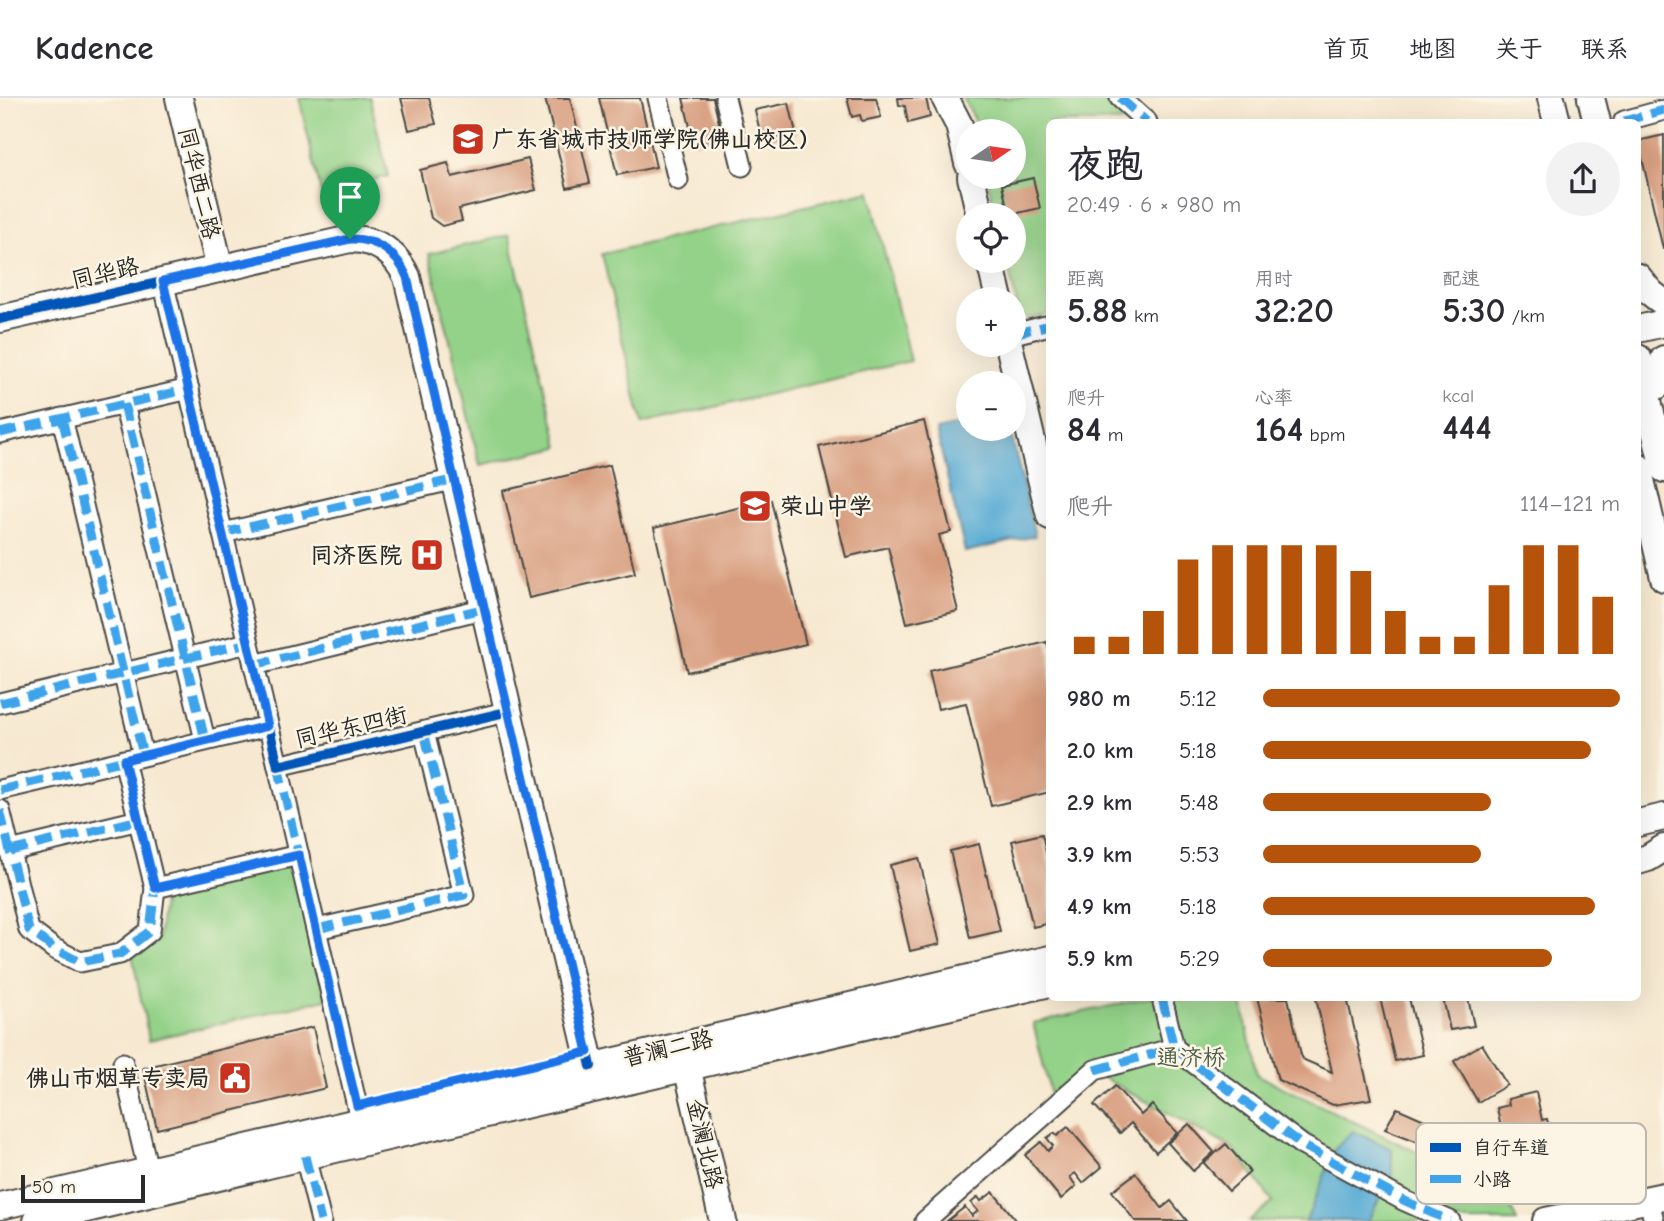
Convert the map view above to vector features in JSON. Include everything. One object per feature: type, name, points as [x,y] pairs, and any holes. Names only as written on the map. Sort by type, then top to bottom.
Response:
[{"type":"main road","name":"同华西二路","points":[[179,98],[220,269]]},
{"type":"main road","points":[[945,98],[956,119]]},
{"type":"main road","points":[[1551,98],[1556,119]]},
{"type":"main road","points":[[1576,98],[1581,119]]},
{"type":"main road","points":[[1591,98],[1596,119]]},
{"type":"main road","name":"同华路","points":[[0,319],[350,239],[375,243],[395,257],[407,277],[456,479],[589,1059]]},
{"type":"main road","points":[[1641,281],[1664,303]]},
{"type":"main road","points":[[1641,328],[1664,323]]},
{"type":"main road","points":[[1012,357],[1046,499]]},
{"type":"main road","points":[[1650,367],[1664,413]]},
{"type":"main road","points":[[1650,367],[1664,468]]},
{"type":"main road","points":[[1641,480],[1664,578]]},
{"type":"main road","points":[[1641,808],[1664,812]]},
{"type":"main road","points":[[1641,822],[1664,817]]},
{"type":"main road","points":[[1641,846],[1664,841]]},
{"type":"main road","points":[[1641,860],[1664,848]]},
{"type":"main road","points":[[148,1170],[168,1151],[357,1106],[589,1059],[1046,944]]},
{"type":"main road","name":"普澜二路","points":[[0,1206],[589,1059],[1046,960]]},
{"type":"main road","name":"普澜二路","points":[[688,1073],[1046,983]]},
{"type":"main road","points":[[37,1221],[1046,995]]},
{"type":"main road","name":"金澜北路","points":[[688,1073],[723,1221]]},
{"type":"main road","points":[[85,1221],[307,1162]]},
{"type":"main road","points":[[1546,1221],[1655,1206]]},
{"type":"street","points":[[658,98],[678,180]]},
{"type":"street","points":[[725,98],[741,166]]},
{"type":"street","points":[[1120,98],[1144,119]]},
{"type":"street","points":[[1631,119],[1664,110]]},
{"type":"street","name":"同华东四街","points":[[163,281],[357,1106]]},
{"type":"street","points":[[1026,331],[1046,326]]},
{"type":"street","points":[[0,433],[189,389]]},
{"type":"street","points":[[124,404],[205,740]]},
{"type":"street","points":[[0,810],[29,930],[53,948],[80,962],[120,954],[150,931],[155,888],[139,820],[133,757],[62,418]]},
{"type":"street","points":[[223,533],[456,479]]},
{"type":"street","points":[[254,665],[486,608]]},
{"type":"street","points":[[0,702],[248,643]]},
{"type":"street","name":"同华东四街","points":[[278,766],[510,711]]},
{"type":"street","points":[[0,790],[268,726]]},
{"type":"street","points":[[317,929],[464,895],[424,732]]},
{"type":"street","points":[[10,851],[139,820]]},
{"type":"street","points":[[155,888],[299,855]]},
{"type":"street","points":[[1163,1001],[1174,1048],[1302,1145],[1403,1200],[1450,1221]]},
{"type":"street","points":[[925,1221],[1094,1070],[1174,1048]]},
{"type":"street","points":[[123,1063],[148,1170]]},
{"type":"street","points":[[307,1162],[321,1221]]},
{"type":"green space","points":[[299,98],[370,98],[388,176],[321,193]]},
{"type":"green space","points":[[963,98],[1111,98],[1135,119],[1046,119],[1046,315],[1026,318],[1026,287],[1013,287],[1010,273],[1026,273],[1026,203],[993,203],[990,189],[1026,189],[1026,119],[974,119]]},
{"type":"green space","points":[[870,191],[910,361],[642,424],[602,254]]},
{"type":"green space","points":[[509,235],[559,447],[480,465],[429,254]]},
{"type":"green space","points":[[293,865],[326,999],[149,1040],[132,954],[158,940],[164,893]]},
{"type":"green space","name":"通济桥","points":[[1133,1001],[1242,1001],[1257,1075],[1416,1152],[1416,1204],[1509,1204],[1517,1221],[1249,1221],[1273,1202],[1234,1149],[1089,1070],[1052,1100],[1033,1023]]},
{"type":"water","points":[[956,426],[956,441],[1013,441],[1035,536],[965,552],[936,430]]},
{"type":"water","points":[[1353,1131],[1392,1149],[1392,1175],[1368,1221],[1306,1221],[1335,1149]]},
{"type":"building","points":[[401,98],[429,98],[436,124],[409,130]]},
{"type":"building","points":[[545,98],[570,98],[590,183],[567,188]]},
{"type":"building","points":[[599,98],[640,98],[656,167],[617,175]]},
{"type":"building","points":[[683,98],[713,98],[722,136],[694,143]]},
{"type":"building","points":[[847,98],[876,98],[881,117],[862,121],[860,115],[852,117]]},
{"type":"building","points":[[898,98],[926,98],[930,117],[908,123],[905,106],[899,105]]},
{"type":"building","points":[[789,103],[796,133],[762,141],[755,110]]},
{"type":"building","points":[[1664,135],[1664,249],[1641,154],[1641,140]]},
{"type":"building","points":[[528,159],[536,190],[459,209],[462,221],[442,226],[431,218],[420,170],[448,163],[452,177]]},
{"type":"building","points":[[1033,178],[1040,208],[1026,211],[1026,203],[1006,203],[1003,189],[1026,189],[1026,180]]},
{"type":"building","points":[[924,421],[951,532],[939,535],[958,611],[907,623],[888,547],[846,557],[819,447]]},
{"type":"building","points":[[610,465],[635,573],[529,598],[503,491]]},
{"type":"building","points":[[771,500],[806,644],[687,672],[654,528]]},
{"type":"building","points":[[1046,642],[1046,793],[991,806],[966,703],[938,709],[929,671]]},
{"type":"building","points":[[1042,834],[1046,852],[1046,924],[1033,927],[1012,841]]},
{"type":"building","points":[[979,844],[1000,931],[970,938],[950,851]]},
{"type":"building","points":[[919,858],[940,944],[910,951],[890,865]]},
{"type":"building","points":[[1258,1001],[1289,1001],[1302,1059],[1332,1072],[1317,1001],[1348,1001],[1371,1099],[1333,1105],[1278,1080]]},
{"type":"building","points":[[1381,1001],[1410,1001],[1423,1055],[1395,1061]]},
{"type":"building","points":[[1444,1001],[1469,1001],[1474,1026],[1450,1030]]},
{"type":"building","name":"佛山市烟草专卖局","points":[[313,1027],[326,1088],[157,1129],[143,1068]]},
{"type":"building","points":[[1482,1044],[1507,1085],[1478,1102],[1454,1061]]},
{"type":"building","points":[[1115,1086],[1141,1115],[1152,1105],[1177,1133],[1156,1152],[1131,1123],[1120,1133],[1094,1105]]},
{"type":"building","points":[[1536,1092],[1542,1120],[1547,1119],[1548,1123],[1500,1123],[1497,1108],[1509,1105],[1508,1099]]},
{"type":"building","points":[[1397,1108],[1431,1123],[1416,1123],[1416,1141],[1385,1129]]},
{"type":"building","points":[[1189,1124],[1214,1152],[1193,1171],[1168,1143]]},
{"type":"building","points":[[1068,1127],[1102,1167],[1083,1183],[1075,1173],[1070,1177],[1076,1186],[1061,1199],[1025,1155],[1041,1142],[1048,1151],[1053,1146],[1047,1138],[1054,1133],[1057,1136]]},
{"type":"building","points":[[1226,1144],[1250,1172],[1229,1191],[1204,1163]]},
{"type":"building","points":[[1136,1173],[1162,1208],[1171,1201],[1187,1221],[1135,1221],[1112,1191]]},
{"type":"building","points":[[993,1192],[1017,1221],[947,1221],[965,1207],[972,1216],[978,1211],[971,1203],[978,1197],[981,1201]]},
{"type":"marked path","points":[[1120,98],[1144,119]]},
{"type":"marked path","points":[[1631,119],[1664,110]]},
{"type":"marked path","points":[[1026,331],[1046,326]]},
{"type":"marked path","points":[[0,433],[189,389]]},
{"type":"marked path","points":[[124,404],[205,740]]},
{"type":"marked path","points":[[62,418],[143,755]]},
{"type":"marked path","points":[[223,533],[456,479]]},
{"type":"marked path","points":[[254,665],[486,608]]},
{"type":"marked path","points":[[0,703],[248,643]]},
{"type":"marked path","points":[[0,790],[268,726]]},
{"type":"marked path","points":[[317,929],[464,895],[424,732]]},
{"type":"marked path","points":[[0,810],[29,930],[53,948],[80,962],[120,954],[150,931],[155,888],[124,760]]},
{"type":"marked path","points":[[278,766],[357,1106]]},
{"type":"marked path","points":[[10,851],[139,820]]},
{"type":"marked path","points":[[155,888],[299,855]]},
{"type":"marked path","points":[[1163,1001],[1174,1048],[1302,1145],[1403,1200],[1450,1221]]},
{"type":"marked path","points":[[1095,1070],[1174,1048]]},
{"type":"marked path","points":[[305,1156],[321,1221]]},
{"type":"cycle path","points":[[0,319],[350,239],[377,245],[397,261],[407,277],[591,1066]]},
{"type":"cycle path","points":[[163,281],[278,766],[510,711]]},
{"type":"place","name":"广东省城市技师学院(佛山校区)","points":[[468,139]]},
{"type":"place","name":"荣山中学","points":[[755,506]]},
{"type":"place","name":"同济医院","points":[[427,555]]},
{"type":"place","name":"佛山市烟草专卖局","points":[[235,1078]]},
{"type":"route","points":[[350,239],[362,239],[386,249],[403,267],[407,277],[588,1052],[357,1106],[299,855],[155,888],[124,760],[268,726],[163,281],[350,239]]}]
